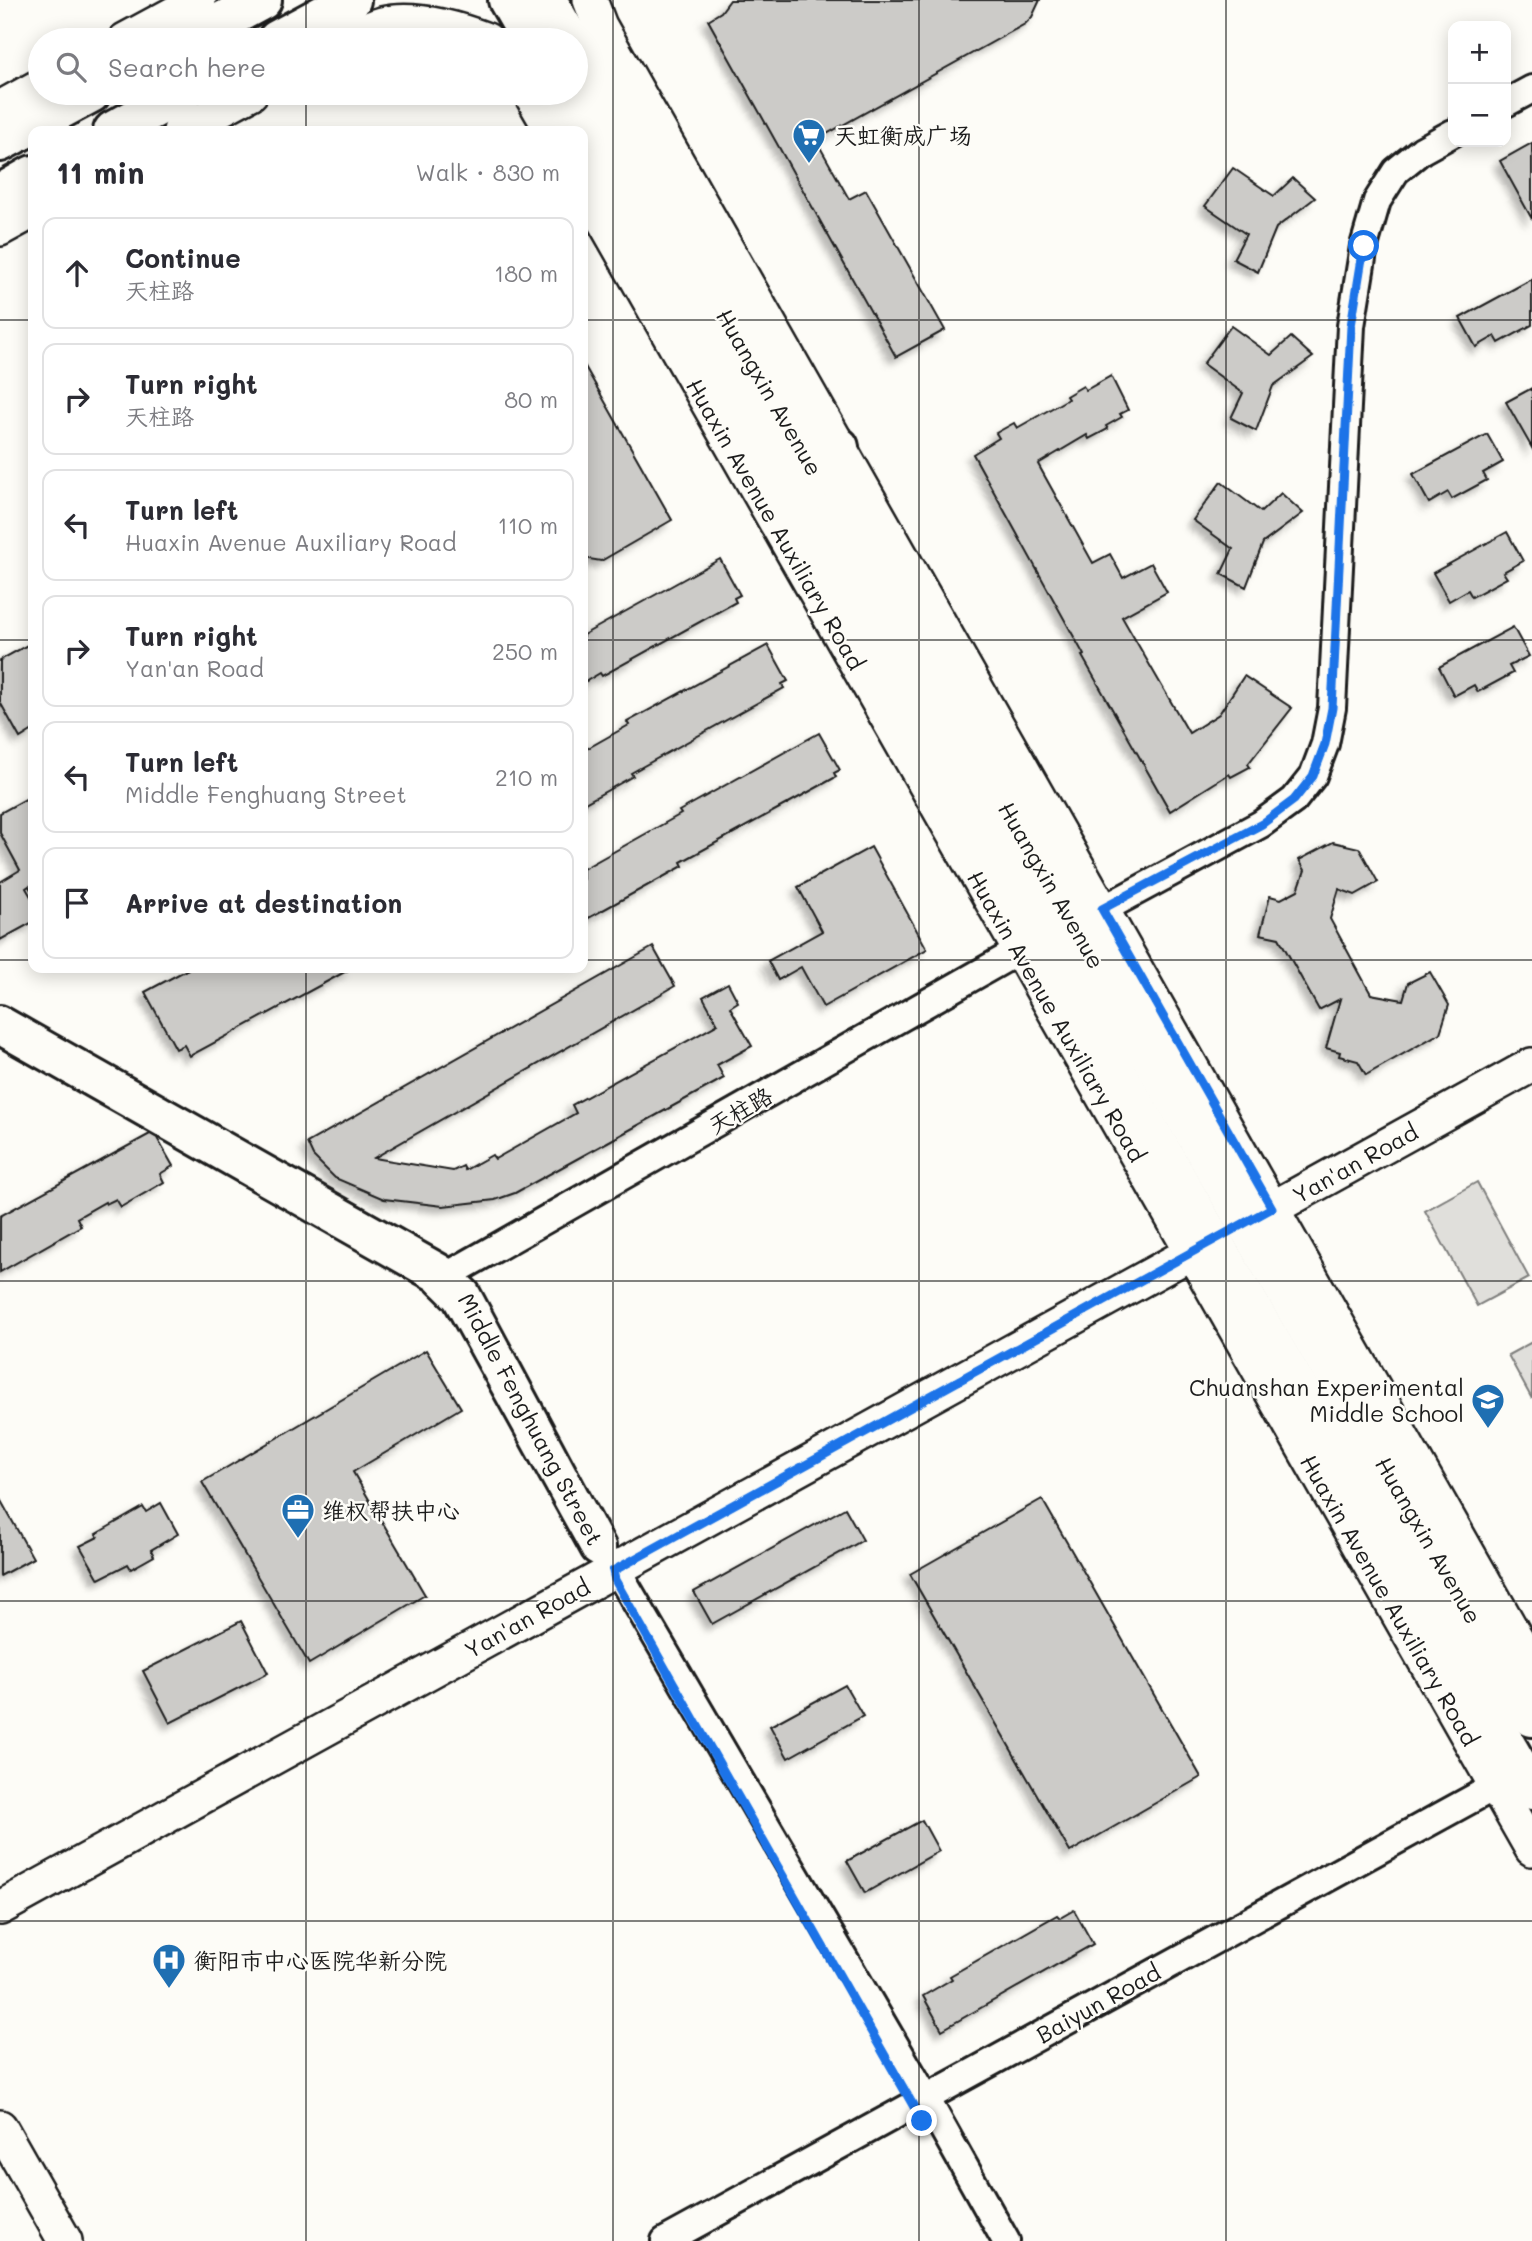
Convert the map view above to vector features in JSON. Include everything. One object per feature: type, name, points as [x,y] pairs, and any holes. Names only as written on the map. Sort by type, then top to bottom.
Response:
[{"type":"highway","points":[[210,28],[262,0]]},
{"type":"highway","points":[[508,0],[524,28]]},
{"type":"highway","name":"Huangxin Avenue","points":[[547,0],[583,28]]},
{"type":"highway","points":[[332,28],[355,23]]},
{"type":"highway","name":"Huangxin Avenue","points":[[588,37],[1059,931],[1226,1223],[1520,1781]]},
{"type":"highway","points":[[30,126],[69,105]]},
{"type":"highway","points":[[122,126],[160,105]]},
{"type":"highway","name":"Huangxin Avenue","points":[[567,105],[579,126]]},
{"type":"highway","points":[[0,142],[28,127]]},
{"type":"highway","name":"Huangxin Avenue","points":[[588,144],[699,364],[1059,931]]},
{"type":"highway","points":[[0,194],[28,178]]},
{"type":"highway","points":[[839,447],[848,528]]},
{"type":"highway","name":"Huangxin Avenue","points":[[1226,1223],[1532,1717]]},
{"type":"main road","points":[[147,28],[198,0]]},
{"type":"main road","points":[[355,23],[417,23],[448,28]]},
{"type":"main road","points":[[588,36],[839,447],[1059,931],[1226,1223],[1532,1666]]},
{"type":"main road","points":[[0,108],[28,93]]},
{"type":"main road","points":[[189,126],[229,105]]},
{"type":"main road","points":[[537,105],[549,126]]},
{"type":"main road","name":"Huaxin Avenue Auxiliary Road","points":[[588,192],[699,364]]},
{"type":"main road","points":[[0,229],[28,214]]},
{"type":"main road","name":"Yan'an Road","points":[[1226,1223],[1532,1044]]},
{"type":"main road","name":"Yan'an Road","points":[[0,1885],[607,1562],[1226,1223],[1532,1065]]},
{"type":"main road","name":"Yan'an Road","points":[[0,1908],[607,1562]]},
{"type":"main road","points":[[1520,1781],[1532,1849]]},
{"type":"main road","points":[[0,2127],[65,2241]]},
{"type":"main road","points":[[0,2152],[51,2241]]},
{"type":"street","points":[[1511,100],[1532,89]]},
{"type":"street","name":"天柱路","points":[[444,1279],[1059,931],[1262,824],[1294,800],[1313,776],[1325,744],[1332,708],[1351,326],[1364,246],[1377,201],[1396,171],[1422,150],[1448,136]]},
{"type":"street","name":"Middle Fenghuang Street","points":[[0,1018],[429,1261],[444,1279],[595,1550],[607,1562],[615,1580],[924,2109],[1006,2241]]},
{"type":"street","name":"Middle Fenghuang Street","points":[[0,1031],[444,1279]]},
{"type":"street","name":"Baiyun Road","points":[[665,2241],[924,2109],[1520,1781]]},
{"type":"street","name":"Middle Fenghuang Street","points":[[924,2109],[989,2241]]},
{"type":"street","name":"Baiyun Road","points":[[703,2241],[924,2109]]},
{"type":"shaded area","points":[[1477,1182],[1529,1278],[1477,1306],[1425,1211]]},
{"type":"shaded area","points":[[1532,1342],[1532,1399],[1508,1355]]},
{"type":"building","name":"天虹衡成广场","points":[[730,0],[1040,0],[1032,17],[1025,24],[816,140],[849,199],[866,190],[945,330],[896,357],[708,20],[721,12]]},
{"type":"building","points":[[1532,143],[1532,219],[1500,161]]},
{"type":"building","points":[[1233,168],[1274,196],[1293,178],[1315,198],[1276,228],[1258,272],[1233,259],[1246,234],[1205,206]]},
{"type":"building","points":[[1532,279],[1532,325],[1499,343],[1495,336],[1476,347],[1460,318]]},
{"type":"building","points":[[1231,326],[1271,355],[1291,337],[1313,357],[1273,386],[1256,431],[1231,418],[1243,393],[1203,364]]},
{"type":"building","points":[[588,372],[672,520],[601,561],[588,559]]},
{"type":"building","points":[[1111,376],[1128,410],[1120,414],[1122,417],[1106,426],[1108,429],[1089,439],[1087,435],[1038,464],[1093,563],[1110,554],[1123,578],[1151,563],[1167,592],[1122,617],[1189,733],[1219,714],[1244,676],[1292,708],[1248,764],[1250,767],[1231,777],[1229,774],[1170,811],[1082,656],[1084,655],[973,454],[999,438],[996,433],[1014,423],[1017,428],[1068,399],[1066,396],[1083,386],[1086,390]]},
{"type":"building","points":[[1532,388],[1532,448],[1506,402]]},
{"type":"building","points":[[1487,434],[1503,462],[1483,473],[1487,480],[1452,499],[1448,492],[1429,503],[1413,474]]},
{"type":"building","points":[[1221,482],[1261,512],[1281,493],[1303,513],[1263,543],[1246,587],[1221,574],[1233,549],[1193,520]]},
{"type":"building","points":[[1507,532],[1523,561],[1503,572],[1507,578],[1472,597],[1468,590],[1449,601],[1433,573]]},
{"type":"building","points":[[720,559],[740,595],[734,598],[736,602],[602,676],[600,673],[588,680],[588,632]]},
{"type":"building","points":[[1513,627],[1529,656],[1509,666],[1513,673],[1478,692],[1474,685],[1454,696],[1439,667]]},
{"type":"building","points":[[28,645],[28,733],[20,738],[0,702],[0,660]]},
{"type":"building","points":[[768,645],[788,681],[782,684],[784,688],[631,773],[633,776],[588,801],[588,748],[629,725],[627,722]]},
{"type":"building","points":[[819,733],[840,770],[834,773],[836,777],[681,862],[683,866],[588,918],[588,866],[681,814],[679,811]]},
{"type":"building","points":[[28,798],[28,925],[0,940],[0,882],[20,870],[0,833],[0,813]]},
{"type":"building","points":[[1333,842],[1359,848],[1378,882],[1355,895],[1339,889],[1330,919],[1371,994],[1403,1000],[1408,983],[1430,972],[1449,1005],[1440,1033],[1366,1075],[1358,1061],[1339,1056],[1340,1052],[1326,1048],[1340,999],[1319,1010],[1279,938],[1260,934],[1270,896],[1281,899],[1298,890],[1305,870],[1299,860]]},
{"type":"building","points":[[871,847],[927,949],[823,1007],[801,967],[778,980],[768,961],[822,931],[798,887]]},
{"type":"building","points":[[653,947],[675,986],[374,1158],[453,1171],[463,1166],[465,1170],[492,1155],[495,1159],[576,1113],[572,1105],[718,1024],[703,997],[728,983],[738,1002],[730,1007],[752,1046],[717,1065],[724,1078],[515,1193],[495,1200],[443,1206],[384,1199],[335,1178],[313,1156],[307,1143]]},
{"type":"building","points":[[181,973],[343,973],[190,1056],[184,1045],[176,1049],[145,992]]},
{"type":"building","points":[[150,1134],[157,1138],[173,1166],[160,1174],[164,1182],[121,1207],[116,1199],[106,1204],[105,1202],[77,1218],[81,1226],[0,1272],[0,1216]]},
{"type":"building","points":[[426,1350],[461,1408],[353,1472],[425,1595],[309,1664],[202,1482]]},
{"type":"building","points":[[0,1499],[33,1558],[0,1576]]},
{"type":"building","points":[[1042,1499],[1201,1777],[1070,1852],[910,1574]]},
{"type":"building","points":[[161,1503],[178,1534],[151,1550],[154,1556],[131,1569],[128,1564],[99,1579],[80,1546],[143,1507],[146,1512]]},
{"type":"building","points":[[845,1508],[863,1540],[712,1624],[694,1592]]},
{"type":"building","points":[[241,1621],[268,1673],[170,1723],[143,1671]]},
{"type":"building","points":[[845,1685],[863,1716],[788,1758],[770,1726]]},
{"type":"building","points":[[922,1820],[939,1851],[865,1893],[847,1861]]},
{"type":"building","points":[[1074,1910],[1093,1944],[942,2030],[923,1996],[952,1979],[950,1976],[1057,1915],[1060,1918]]},
{"type":"place","name":"天虹衡成广场","points":[[809,165]]},
{"type":"place","name":"Chuanshan Experimental Middle School","points":[[1488,1430]]},
{"type":"place","name":"维权帮扶中心","points":[[298,1540]]},
{"type":"place","name":"衡阳市中心医院华新分院","points":[[169,1990]]},
{"type":"route","points":[[922,2121],[615,1580],[613,1571],[1272,1208],[1102,909],[1262,824],[1294,800],[1313,776],[1325,744],[1332,708],[1351,326],[1364,246]]}]
